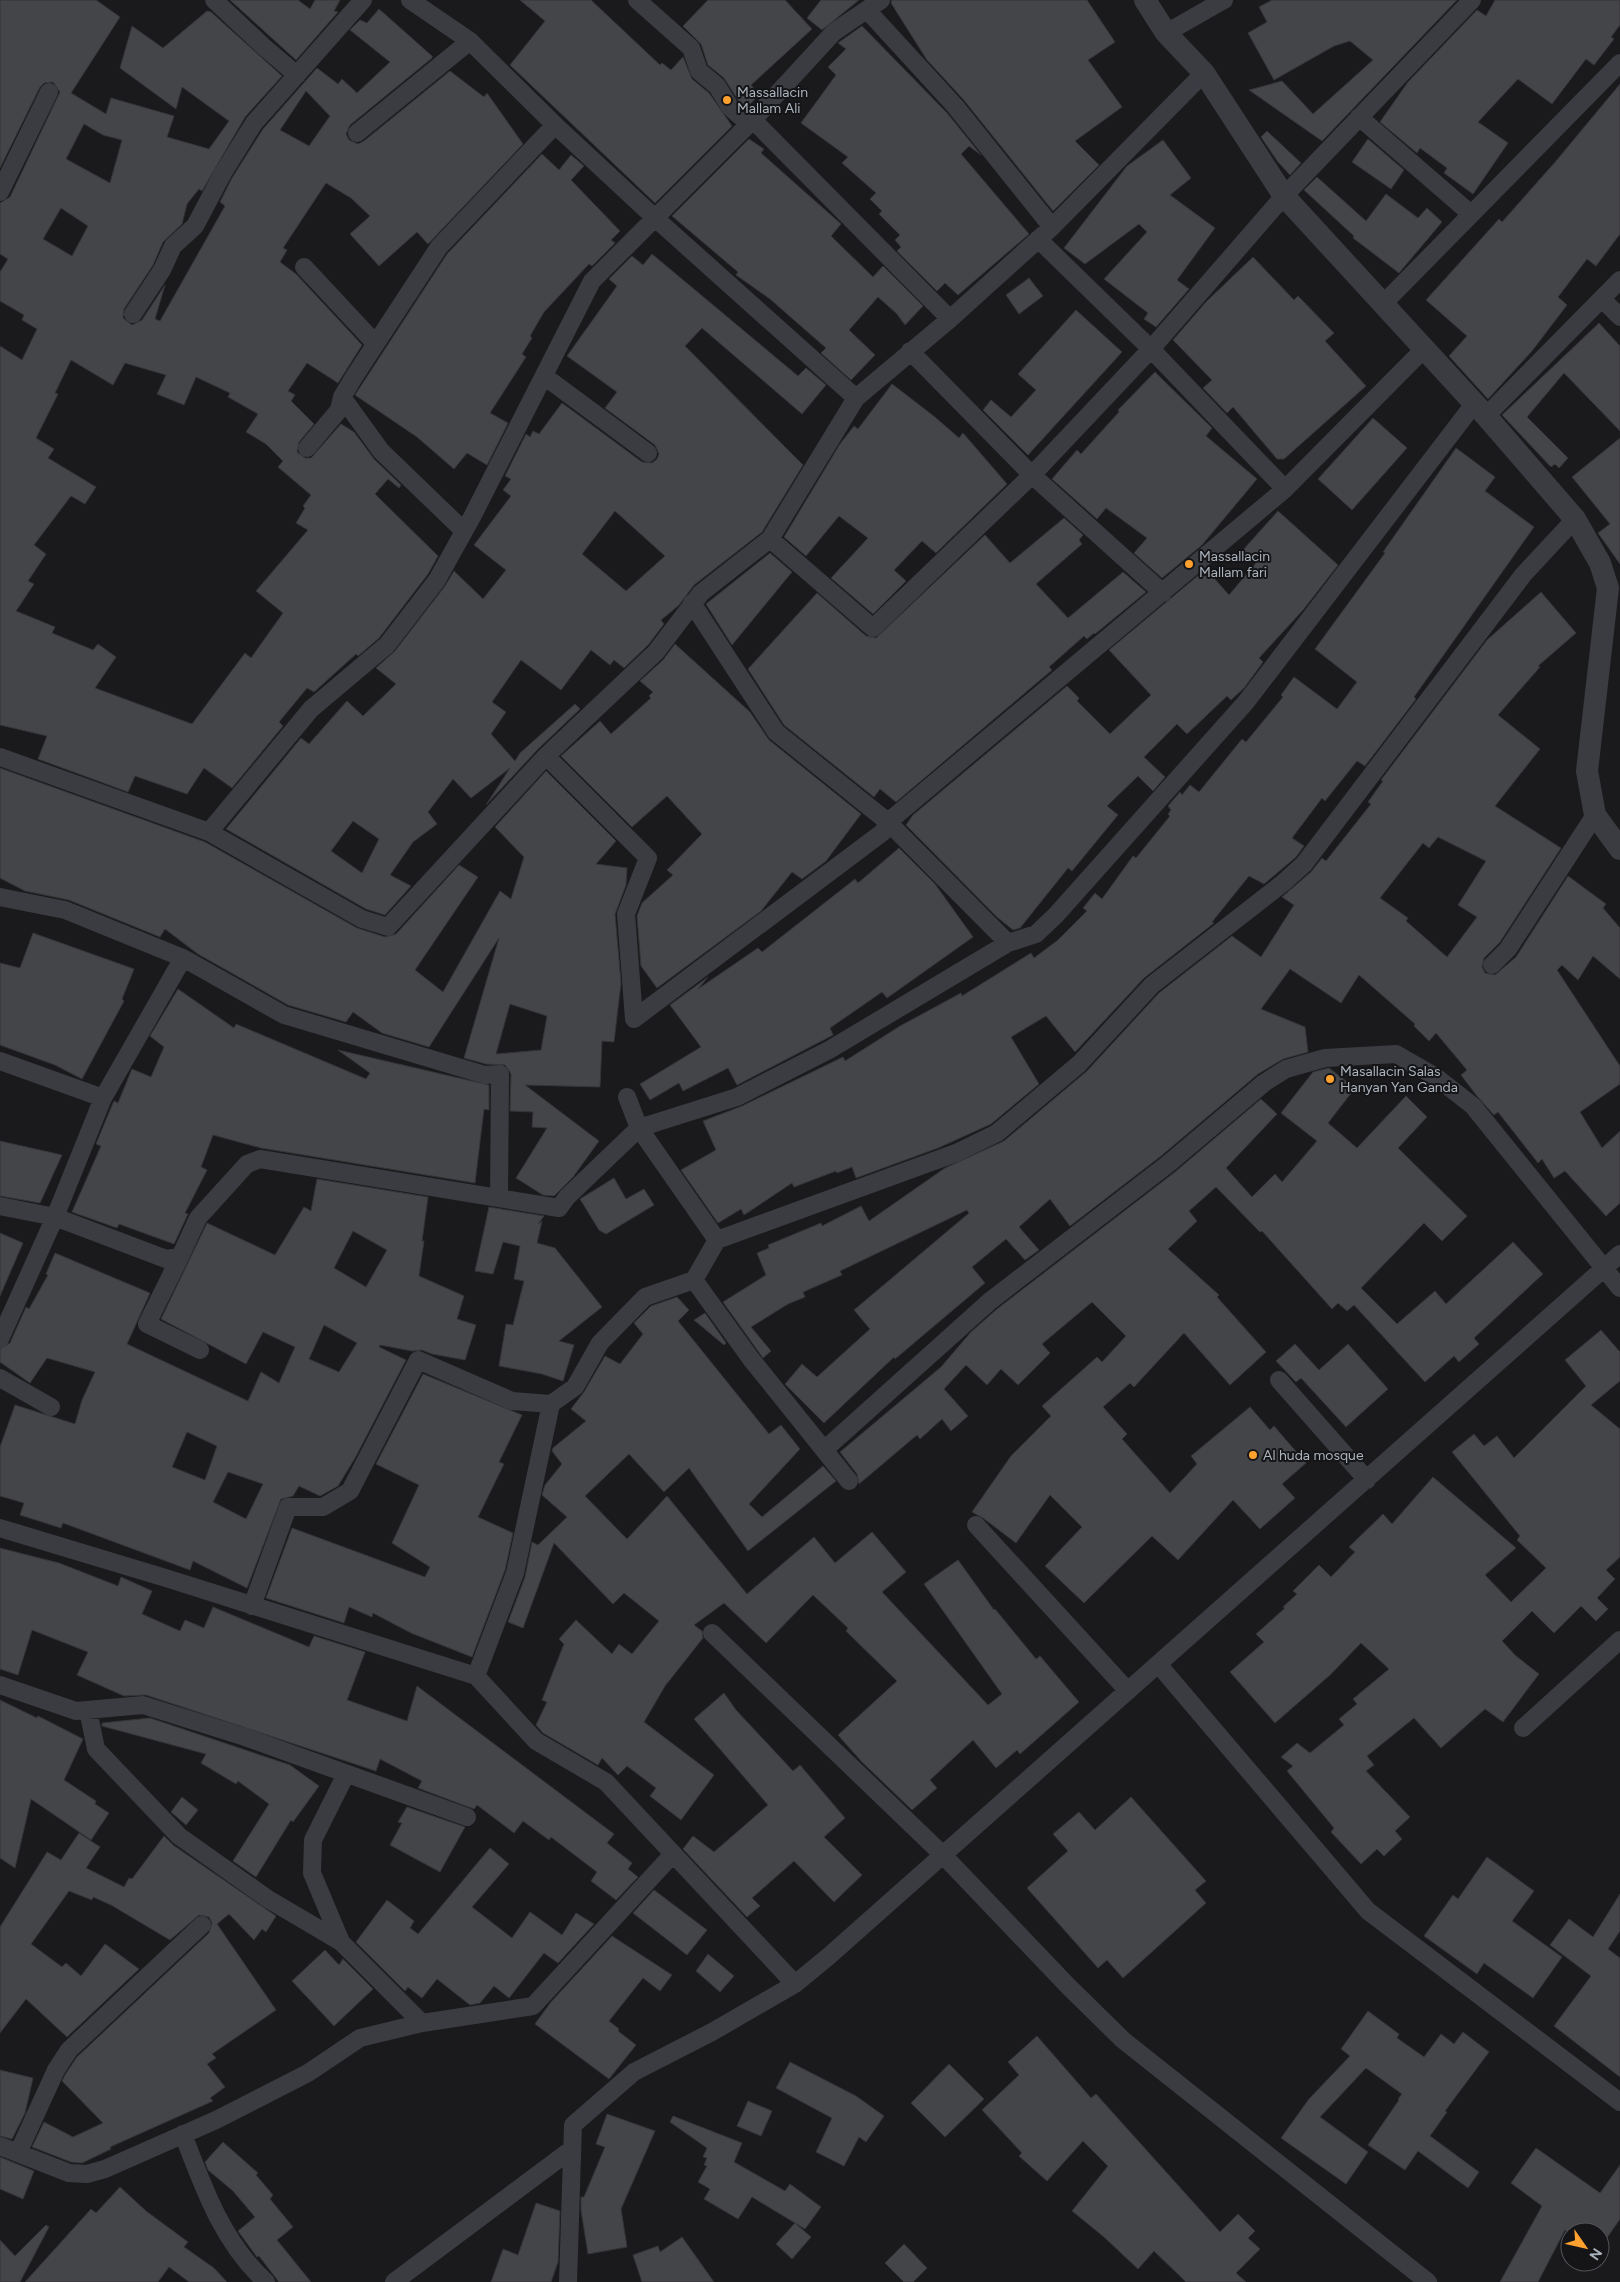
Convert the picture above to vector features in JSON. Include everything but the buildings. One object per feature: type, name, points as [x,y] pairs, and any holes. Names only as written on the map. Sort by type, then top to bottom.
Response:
[{"type":"street","points":[[214,0],[264,47],[297,74]]},
{"type":"street","points":[[133,314],[162,270],[173,246],[195,226],[223,173],[254,123],[363,0]]},
{"type":"street","points":[[410,0],[470,41],[555,125],[654,217],[856,398]]},
{"type":"street","points":[[637,0],[691,48],[699,71],[717,86],[730,107],[740,116],[753,120],[950,319]]},
{"type":"street","points":[[1146,0],[1166,33],[1204,73],[1284,196],[1480,410],[1575,519],[1600,563],[1608,588],[1587,771],[1596,815],[1620,849]]},
{"type":"street","points":[[1166,33],[1224,0]]},
{"type":"street","points":[[770,540],[873,628],[1032,475],[1151,348],[1284,196],[1358,116],[1472,0]]},
{"type":"street","points":[[209,832],[311,709],[387,645],[437,580],[592,282],[654,217],[753,120],[834,32],[874,5],[1052,228]]},
{"type":"street","points":[[358,133],[470,41]]},
{"type":"street","points":[[1383,304],[1620,63]]},
{"type":"street","points":[[0,757],[209,832],[362,919],[388,927],[546,756],[656,652],[701,593],[770,540],[856,398],[910,350],[950,319],[1052,228],[1204,73]]},
{"type":"street","points":[[0,192],[49,92]]},
{"type":"street","points":[[1358,116],[1471,214]]},
{"type":"street","points":[[307,448],[339,410],[342,397],[375,343],[439,247],[555,125]]},
{"type":"street","points":[[1038,239],[1151,348],[1284,489]]},
{"type":"street","points":[[304,267],[375,343]]},
{"type":"street","points":[[200,1350],[147,1324],[198,1218],[247,1164],[260,1159],[559,1208],[567,1197],[639,1128],[737,1097],[829,1050],[1008,943],[1036,934],[1056,915],[1246,702],[1480,410],[1602,299],[1620,280]]},
{"type":"street","points":[[1602,299],[1620,317]]},
{"type":"street","points":[[546,756],[648,858],[626,914],[634,1019],[883,832],[888,822],[1163,593],[1284,489],[1424,348]]},
{"type":"street","points":[[910,350],[1032,475],[1163,593]]},
{"type":"street","points":[[544,376],[648,453]]},
{"type":"street","points":[[342,397],[381,451],[464,531]]},
{"type":"street","points":[[252,1606],[288,1507],[323,1507],[350,1491],[418,1360],[512,1400],[551,1404],[575,1387],[600,1343],[645,1297],[694,1280],[717,1240],[956,1153],[997,1133],[1039,1100],[1080,1064],[1152,985],[1304,864],[1523,575],[1575,519]]},
{"type":"street","points":[[692,603],[776,732],[888,822],[1008,943]]},
{"type":"street","points":[[1492,965],[1508,949],[1596,815]]},
{"type":"street","points":[[0,897],[65,910],[183,958],[284,1015],[485,1075],[500,1074],[500,1198]]},
{"type":"street","points":[[0,1339],[55,1217],[103,1098],[183,958]]},
{"type":"street","points":[[824,1450],[990,1301],[1168,1164],[1264,1083],[1286,1069],[1325,1058],[1396,1054],[1436,1077],[1473,1106],[1620,1288]]},
{"type":"street","points":[[0,1061],[103,1098]]},
{"type":"street","points":[[627,1097],[639,1128],[717,1240]]},
{"type":"street","points":[[0,1206],[55,1217],[166,1258],[180,1257]]},
{"type":"street","points":[[568,2282],[572,2125],[634,2072],[712,2032],[795,1984],[1367,1480],[1620,1254]]},
{"type":"street","points":[[694,1280],[751,1359],[849,1481]]},
{"type":"street","points":[[0,1378],[51,1407]]},
{"type":"street","points":[[1279,1380],[1367,1480]]},
{"type":"street","points":[[476,1676],[515,1572],[551,1404]]},
{"type":"street","points":[[976,1525],[1128,1691]]},
{"type":"street","points":[[0,1528],[476,1676],[536,1741],[606,1782],[795,1984]]},
{"type":"street","points":[[712,1634],[943,1855],[1068,1986],[1123,2040],[1428,2282]]},
{"type":"street","points":[[1523,1728],[1620,1640]]},
{"type":"street","points":[[1158,1664],[1368,1911],[1620,2102]]},
{"type":"street","points":[[0,1685],[76,1711],[143,1704],[245,1737],[467,1817]]},
{"type":"street","points":[[88,1710],[96,1750],[179,1836],[268,1899],[341,1942],[422,2023]]},
{"type":"street","points":[[341,1942],[312,1873],[313,1840],[346,1774]]},
{"type":"street","points":[[0,2146],[69,2173],[87,2174],[105,2169],[216,2120],[308,2073],[360,2038],[422,2023],[533,2006],[673,1854]]},
{"type":"street","points":[[18,2152],[56,2070],[69,2050],[202,1925]]},
{"type":"street","points":[[183,2134],[210,2206],[251,2268],[266,2282]]},
{"type":"street","points":[[394,2282],[572,2149]]},
{"type":"place","name":"Massallacin Mallam Ali","points":[[727,100]]},
{"type":"place","name":"Massallacin Mallam fari","points":[[1189,564]]},
{"type":"place","name":"Masallacin Salas Hanyan Yan Ganda","points":[[1330,1079]]},
{"type":"place","name":"Al huda mosque","points":[[1253,1455]]}]
